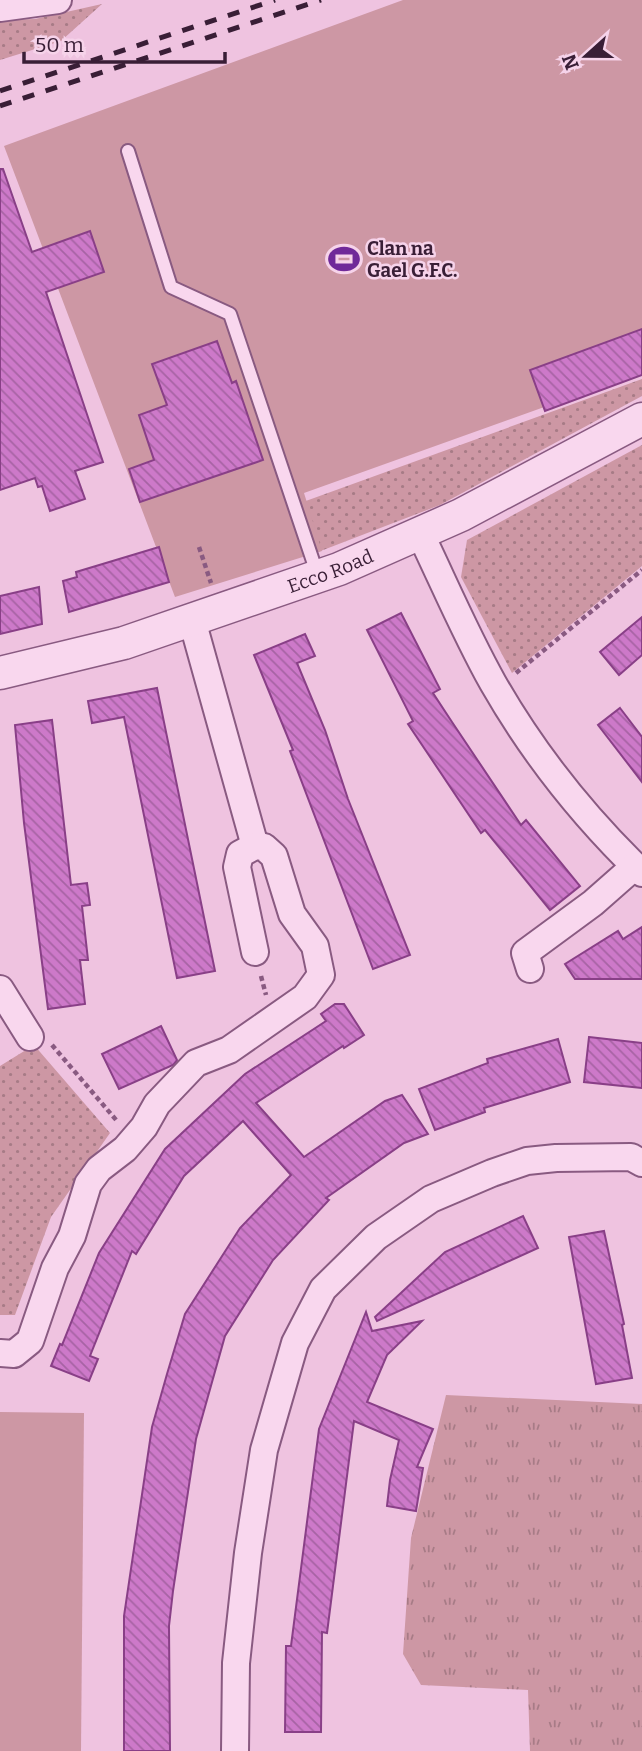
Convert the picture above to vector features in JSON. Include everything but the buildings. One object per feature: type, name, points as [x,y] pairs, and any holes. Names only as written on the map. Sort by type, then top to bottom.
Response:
[{"type":"street","points":[[0,8],[58,0]]},
{"type":"street","name":"Ecco Road","points":[[0,673],[124,643],[318,576],[461,515],[642,419]]},
{"type":"street","points":[[420,533],[497,690],[531,746],[570,794],[640,871],[525,953],[530,969]]},
{"type":"street","points":[[206,615],[255,846]]},
{"type":"street","points":[[0,1353],[14,1354],[30,1341],[55,1268],[72,1236],[88,1184],[99,1169],[125,1149],[157,1104],[196,1063],[229,1050],[305,998],[321,975],[316,946],[292,914],[274,856],[264,847],[255,846],[240,854],[237,867],[255,952]]},
{"type":"street","points":[[0,989],[30,1037]]},
{"type":"street","points":[[235,1751],[236,1663],[248,1553],[264,1450],[295,1343],[323,1289],[376,1237],[432,1199],[492,1173],[527,1161],[555,1158],[631,1157],[642,1163]]},
{"type":"lane","points":[[128,150],[172,287],[230,314],[318,576]]},
{"type":"path","points":[[199,547],[206,615]]},
{"type":"path","points":[[497,690],[642,570]]},
{"type":"path","points":[[255,952],[272,1020]]},
{"type":"path","points":[[30,1037],[47,1039],[111,1117],[136,1136]]},
{"type":"green space","name":"Clan na Gael G.F.C.","points":[[403,0],[642,0],[642,372],[304,493],[322,551],[175,597],[4,146]]},
{"type":"green space","points":[[102,4],[61,41],[0,60],[0,20],[35,19]]},
{"type":"green space","points":[[642,379],[642,396],[440,505],[318,552],[303,502]]},
{"type":"green space","points":[[642,445],[642,566],[512,673],[461,577],[467,540]]},
{"type":"green space","points":[[34,1045],[110,1133],[51,1217],[15,1315],[0,1315],[0,1066]]},
{"type":"green space","points":[[446,1395],[642,1404],[642,1751],[530,1751],[528,1690],[421,1685],[403,1654],[411,1538]]},
{"type":"green space","points":[[0,1412],[84,1413],[81,1751],[0,1751]]},
{"type":"railway","points":[[0,91],[275,0]]},
{"type":"railway","points":[[0,106],[321,0]]},
{"type":"place","name":"Clan na Gael G.F.C.","points":[[344,259]]}]
